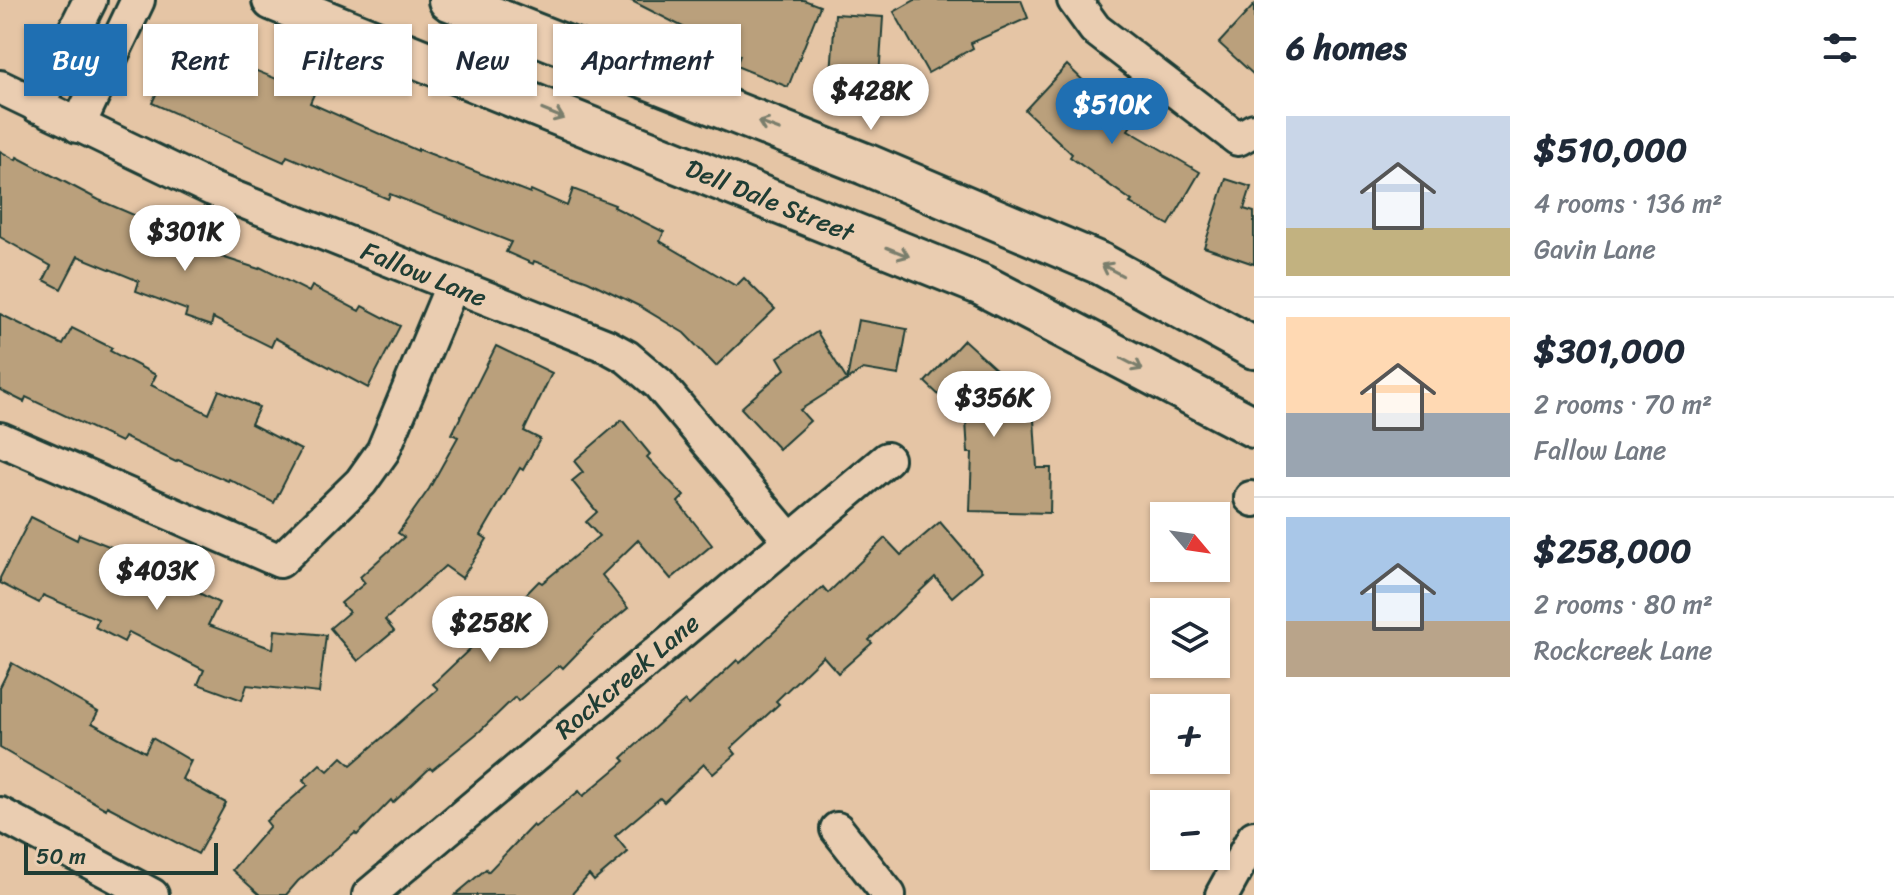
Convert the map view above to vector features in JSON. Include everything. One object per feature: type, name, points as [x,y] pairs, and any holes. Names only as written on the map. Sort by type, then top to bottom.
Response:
[{"type":"main road","name":"Dell Dale Street","points":[[273,0],[982,285],[1254,427]]},
{"type":"main road","points":[[449,0],[865,164],[1101,264],[1254,348]]},
{"type":"street","points":[[37,106],[90,0]]},
{"type":"street","points":[[78,126],[138,0]]},
{"type":"street","points":[[1074,0],[1095,29],[1238,139],[1254,130]]},
{"type":"street","name":"Fallow Lane","points":[[0,87],[212,189],[607,346],[644,369],[789,539]]},
{"type":"street","points":[[0,439],[280,561],[361,482],[383,451],[452,286]]},
{"type":"street","name":"Rockcreek Lane","points":[[369,895],[887,459]]},
{"type":"street","points":[[0,814],[152,895]]},
{"type":"street","points":[[837,829],[889,895]]},
{"type":"street","points":[[1222,895],[1254,837]]},
{"type":"building","points":[[630,0],[804,0],[820,6],[788,87],[741,68],[741,24],[677,24]]},
{"type":"building","points":[[915,0],[1021,0],[1028,18],[971,43],[973,48],[928,73],[894,12]]},
{"type":"building","points":[[1254,5],[1254,75],[1219,43]]},
{"type":"building","points":[[835,14],[883,17],[878,93],[830,90]]},
{"type":"building","points":[[1067,65],[1096,93],[1135,120],[1128,130],[1200,172],[1169,225],[1130,203],[1132,201],[1070,157],[1072,154],[1025,110]]},
{"type":"building","points":[[258,71],[274,78],[274,96],[313,96],[310,103],[418,151],[530,193],[531,190],[567,206],[573,189],[615,205],[664,232],[660,241],[736,286],[744,278],[775,309],[716,366],[684,333],[588,281],[506,252],[511,242],[390,194],[388,199],[287,156],[284,162],[152,103],[155,96],[258,96]]},
{"type":"building","points":[[0,151],[141,218],[140,222],[198,244],[197,249],[260,267],[309,292],[312,286],[359,311],[362,306],[400,326],[368,388],[275,338],[271,347],[213,318],[211,326],[185,317],[187,310],[136,291],[139,281],[78,256],[61,289],[44,280],[51,266],[0,237]]},
{"type":"building","points":[[1226,179],[1251,187],[1244,209],[1254,212],[1254,264],[1204,247]]},
{"type":"building","points":[[0,314],[63,345],[72,328],[156,375],[151,385],[209,414],[219,390],[259,407],[251,424],[301,450],[274,503],[229,479],[178,460],[176,462],[124,437],[121,442],[26,397],[24,402],[0,390]]},
{"type":"building","points":[[858,320],[907,329],[899,375],[863,369],[847,380]]},
{"type":"building","points":[[817,332],[847,380],[800,410],[810,421],[779,449],[741,408],[785,369],[778,357]]},
{"type":"building","points":[[964,340],[998,371],[963,407],[1033,403],[1037,468],[1051,468],[1050,513],[970,511],[972,453],[968,453],[966,421],[925,382]]},
{"type":"building","points":[[496,346],[552,373],[524,431],[540,439],[481,535],[487,539],[462,578],[445,566],[385,620],[394,631],[358,661],[330,628],[349,612],[341,603],[365,583],[360,577],[404,537],[398,533],[429,489],[458,437],[452,434]]},
{"type":"building","points":[[622,420],[650,454],[647,457],[684,496],[678,502],[712,545],[671,579],[638,540],[602,575],[628,608],[563,668],[560,665],[518,701],[515,697],[480,731],[432,770],[430,768],[393,803],[391,800],[357,835],[355,833],[298,881],[286,895],[260,895],[232,870],[270,826],[266,821],[308,785],[303,780],[320,764],[328,771],[342,757],[351,765],[438,689],[433,684],[472,647],[466,639],[500,610],[505,616],[539,581],[542,583],[599,536],[586,522],[597,512],[572,481],[583,472],[574,461]]},
{"type":"building","points":[[31,517],[77,540],[79,534],[131,555],[219,603],[208,625],[273,649],[275,630],[326,635],[319,693],[247,685],[242,700],[198,684],[204,670],[129,632],[124,642],[95,627],[98,619],[43,595],[39,603],[0,583]]},
{"type":"building","points":[[940,522],[982,571],[952,597],[935,577],[869,640],[872,643],[838,673],[823,656],[776,701],[779,704],[731,748],[736,754],[713,774],[704,764],[664,802],[660,798],[615,836],[628,852],[594,881],[589,875],[571,895],[455,895],[486,869],[488,872],[533,825],[535,827],[579,791],[583,796],[625,761],[622,758],[664,719],[685,701],[689,705],[737,660],[740,663],[823,587],[828,593],[885,538],[901,555]]},
{"type":"building","points":[[12,663],[98,712],[92,723],[145,752],[152,738],[191,761],[182,779],[226,803],[198,854],[107,806],[106,809],[0,748],[0,687]]}]
